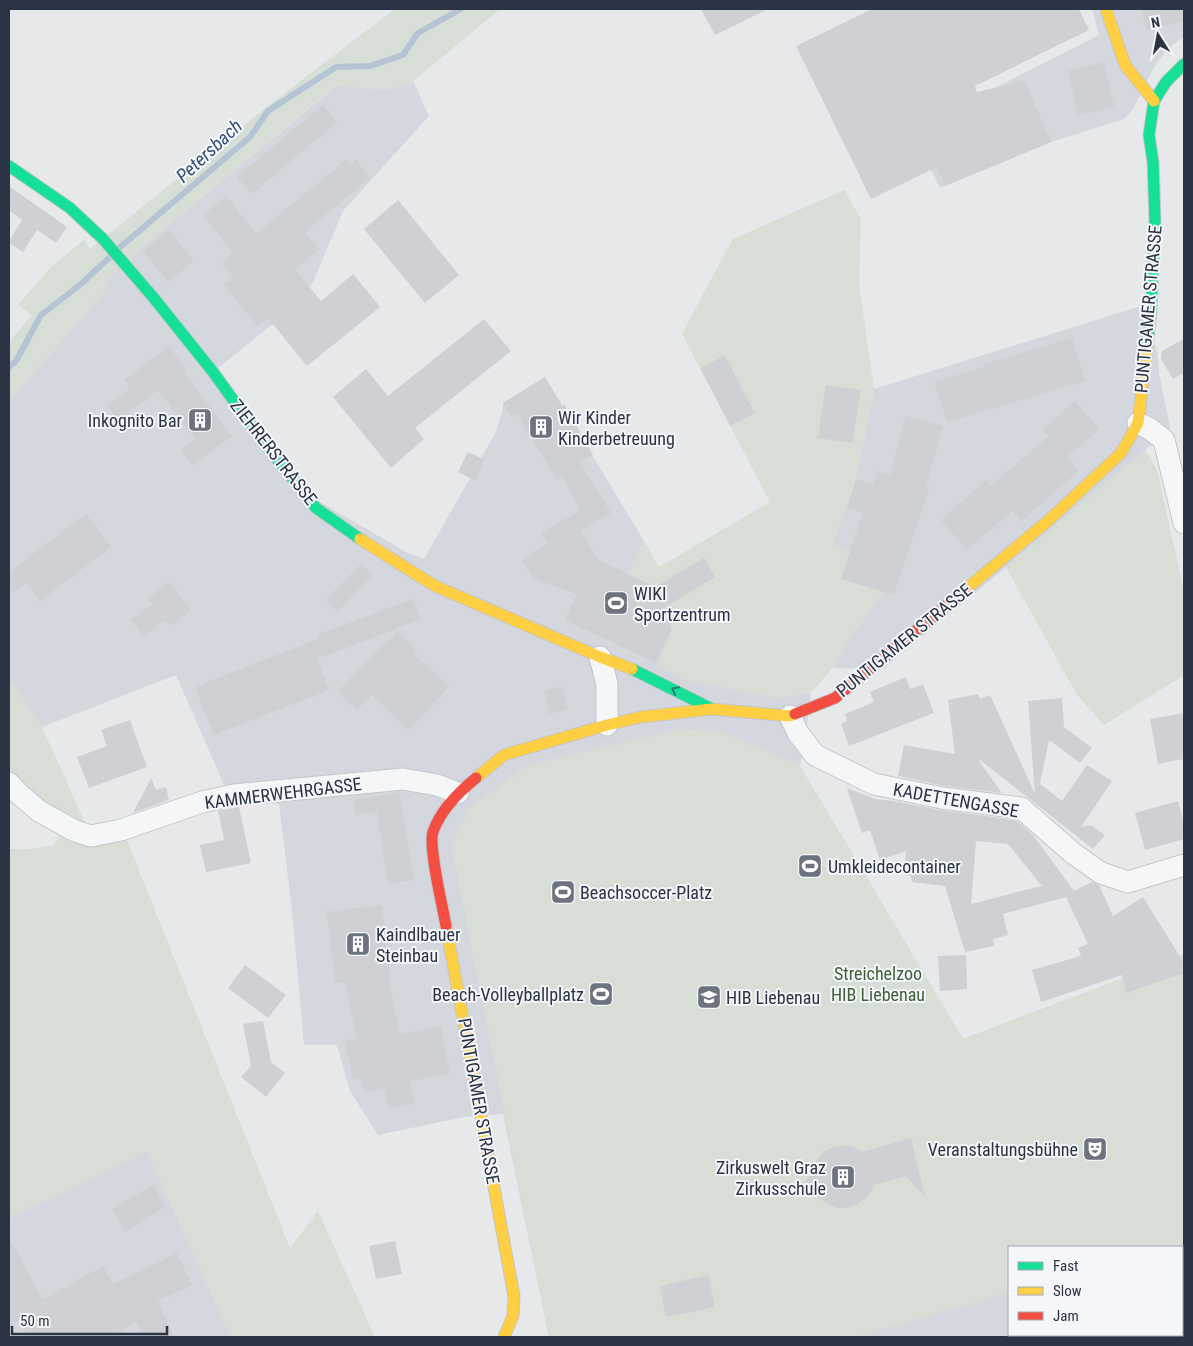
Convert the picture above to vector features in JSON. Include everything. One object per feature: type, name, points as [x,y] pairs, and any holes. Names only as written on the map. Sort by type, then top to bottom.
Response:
[{"type":"main road","points":[[1106,9],[1126,65],[1154,101]]},
{"type":"main road","name":"PUNTIGAMER STRASSE","points":[[506,1336],[513,1316],[514,1296],[432,848],[432,833],[437,823],[458,792],[504,755],[641,717],[712,709],[790,716],[835,698],[1049,520],[1121,453],[1138,423],[1152,301],[1155,221],[1153,162],[1149,136],[1154,101],[1166,82],[1184,64]]},
{"type":"main road","name":"ZIEHRERSTRASSE","points":[[9,166],[70,208],[125,264],[213,372],[268,448],[316,508],[435,586],[600,657],[638,670],[712,709]]},
{"type":"street","points":[[1138,423],[1150,429],[1164,440],[1184,523]]},
{"type":"street","points":[[600,657],[607,684],[608,725]]},
{"type":"street","name":"KADETTENGASSE","points":[[790,716],[798,733],[815,755],[874,784],[942,798],[1021,808],[1074,854],[1101,873],[1128,882],[1184,865]]},
{"type":"street","name":"KAMMERWEHRGASSE","points":[[9,783],[18,794],[39,811],[75,831],[91,836],[121,830],[202,802],[234,795],[404,779],[437,785],[458,792]]},
{"type":"shaded area","points":[[1092,9],[1184,9],[1184,37],[1168,48],[1154,67],[1133,109],[1124,119],[1051,142],[940,188],[912,130],[1099,35]]},
{"type":"shaded area","points":[[413,81],[429,116],[343,211],[313,282],[289,311],[213,372],[301,491],[406,552],[424,559],[470,478],[458,472],[468,452],[481,458],[495,434],[503,403],[545,377],[644,541],[628,574],[650,585],[672,629],[777,698],[811,692],[800,766],[963,1039],[1184,955],[1184,1337],[549,1337],[503,1114],[464,1117],[378,1135],[350,1091],[337,1045],[304,1045],[292,910],[279,805],[225,787],[176,675],[42,727],[9,680],[9,401],[102,295],[109,278],[113,274],[142,247],[337,85],[388,90]]},
{"type":"shaded area","points":[[1138,307],[1157,349],[1159,373],[1170,427],[1167,433],[883,669],[833,668],[848,640],[884,592],[841,579],[832,546],[856,479],[874,389]]},
{"type":"shaded area","points":[[147,1151],[231,1337],[9,1337],[9,1218]]},
{"type":"green space","points":[[395,9],[500,9],[413,81],[388,90],[336,85],[142,247],[113,274],[109,278],[102,295],[9,401],[9,342],[32,315],[18,305],[52,266],[84,240],[90,249],[269,105]]},
{"type":"green space","points":[[844,190],[861,219],[859,284],[874,389],[856,479],[832,546],[850,552],[842,579],[884,592],[848,640],[833,668],[811,692],[777,698],[688,681],[656,666],[672,629],[650,585],[628,574],[644,541],[659,567],[770,502],[730,426],[755,412],[725,355],[700,368],[682,333],[733,239]]},
{"type":"green space","points":[[1145,450],[1157,470],[1184,591],[1184,675],[1104,725],[1077,695],[1006,567]]},
{"type":"green space","points":[[9,680],[42,727],[87,827],[76,825],[9,775]]},
{"type":"green space","name":"HIB Liebenau","points":[[679,729],[723,732],[799,765],[963,1039],[1184,955],[1184,1243],[1173,1246],[1008,1246],[1008,1293],[857,1337],[549,1337],[451,846],[469,808],[526,766]]},
{"type":"green space","points":[[62,832],[124,833],[290,1248],[318,1211],[375,1337],[231,1337],[147,1151],[9,1218],[9,849],[31,849],[54,845]]},
{"type":"building","points":[[701,9],[768,9],[715,35]]},
{"type":"building","points":[[872,9],[1079,9],[1089,30],[975,86],[977,92],[1025,81],[1051,142],[945,186],[937,167],[871,199],[796,46]]},
{"type":"building","points":[[1142,9],[1184,9],[1184,21],[1147,30]]},
{"type":"building","points":[[1104,62],[1114,107],[1078,115],[1068,71]]},
{"type":"building","points":[[323,105],[337,122],[252,194],[237,177]]},
{"type":"building","points":[[346,160],[350,165],[356,160],[370,178],[305,232],[319,249],[295,269],[321,301],[353,274],[380,307],[307,366],[268,318],[258,326],[224,285],[234,277],[222,263],[233,253],[203,215],[227,196],[256,234]]},
{"type":"building","points":[[9,186],[67,227],[56,243],[37,230],[23,252],[9,243],[22,220],[9,210]]},
{"type":"building","points":[[398,200],[459,275],[425,303],[364,229]]},
{"type":"building","points":[[169,230],[194,261],[168,282],[143,251]]},
{"type":"building","points":[[484,319],[511,351],[415,428],[424,439],[391,468],[333,397],[366,369],[388,396]]},
{"type":"building","points":[[1072,338],[1085,381],[947,422],[934,382],[984,367],[984,364]]},
{"type":"building","points":[[1184,339],[1184,373],[1173,379],[1161,359],[1162,351]]},
{"type":"building","points":[[169,346],[186,370],[183,371],[232,436],[193,465],[181,450],[195,439],[158,390],[119,421],[107,406],[130,388],[124,380]]},
{"type":"building","points":[[725,355],[755,413],[730,426],[700,368]]},
{"type":"building","points":[[545,377],[562,406],[564,404],[593,455],[580,462],[611,513],[581,531],[599,560],[655,587],[704,558],[715,577],[662,609],[672,629],[656,663],[565,620],[577,594],[533,578],[522,559],[548,544],[541,533],[581,510],[562,477],[557,480],[516,413],[511,416],[503,403]]},
{"type":"building","points":[[826,385],[861,390],[852,443],[818,438]]},
{"type":"building","points":[[1075,401],[1099,429],[1067,457],[1079,471],[1021,521],[1012,511],[967,550],[941,520],[986,480],[991,486],[1049,436],[1043,429]]},
{"type":"building","points":[[906,416],[943,426],[926,487],[929,488],[894,595],[841,579],[863,513],[847,508],[856,479],[873,484],[877,471],[890,475]]},
{"type":"building","points":[[468,452],[485,460],[475,480],[458,472]]},
{"type":"building","points":[[86,514],[111,547],[40,601],[26,583],[9,595],[9,572]]},
{"type":"building","points":[[361,564],[373,575],[338,611],[326,599]]},
{"type":"building","points":[[169,582],[191,610],[170,626],[165,620],[143,636],[131,620],[153,604],[148,598]]},
{"type":"building","points":[[413,599],[421,619],[317,659],[329,690],[214,735],[195,687],[318,639],[317,635]]},
{"type":"building","points":[[397,631],[417,650],[413,653],[449,687],[408,730],[372,695],[357,710],[338,691]]},
{"type":"building","points":[[906,677],[910,689],[923,684],[934,713],[849,746],[841,724],[847,721],[845,714],[874,702],[870,692]]},
{"type":"building","points":[[562,686],[568,710],[549,714],[544,691]]},
{"type":"building","points":[[978,694],[980,699],[990,695],[1035,794],[1028,701],[1062,698],[1064,727],[1092,748],[1080,763],[1049,740],[1040,784],[1062,801],[1087,765],[1112,781],[1081,827],[1091,825],[1105,835],[1093,849],[980,760],[1002,793],[944,786],[898,776],[904,745],[955,754],[948,700]]},
{"type":"building","points":[[1184,713],[1184,759],[1158,764],[1150,719]]},
{"type":"building","points":[[130,720],[147,767],[89,788],[77,757],[107,746],[101,730]]},
{"type":"building","points":[[151,778],[156,790],[166,787],[169,800],[133,813]]},
{"type":"building","points":[[847,788],[875,799],[1016,820],[1033,835],[1074,891],[1092,882],[1099,885],[1113,916],[1143,897],[1184,963],[1184,973],[1126,993],[1122,975],[1041,1002],[1032,970],[1081,956],[1078,948],[1088,944],[1066,897],[1003,914],[1008,935],[993,939],[994,946],[965,952],[945,886],[912,882],[911,876],[904,875],[906,851],[880,860],[870,830],[862,833]],"holes":[[[976,841],[1008,844],[1042,886],[971,904]]]},
{"type":"building","points":[[399,793],[414,880],[388,884],[377,812],[356,815],[354,800]]},
{"type":"building","points":[[1178,801],[1184,824],[1184,839],[1145,850],[1135,813]]},
{"type":"building","points":[[239,807],[251,863],[206,872],[200,845],[224,840],[218,811]]},
{"type":"building","points":[[382,905],[390,977],[388,977],[400,1034],[441,1026],[450,1074],[410,1081],[415,1103],[388,1108],[384,1088],[364,1092],[360,1077],[353,1079],[345,1041],[357,1039],[345,982],[335,983],[327,912]]},
{"type":"building","points":[[966,955],[967,989],[940,991],[938,956]]},
{"type":"building","points":[[245,965],[286,995],[268,1018],[228,988]]},
{"type":"building","points":[[263,1021],[271,1062],[285,1073],[266,1097],[241,1077],[251,1066],[243,1024]]},
{"type":"building","name":"Zirkuswelt Graz Zirkusschule","points":[[911,1138],[925,1197],[906,1176],[875,1185],[866,1198],[848,1208],[838,1208],[829,1205],[815,1195],[806,1194],[803,1183],[812,1175],[812,1170],[823,1152],[833,1147],[843,1146],[853,1147],[862,1152]]},
{"type":"building","points":[[154,1185],[165,1207],[125,1232],[112,1209]]},
{"type":"building","points":[[9,1238],[43,1300],[103,1266],[113,1284],[177,1253],[192,1285],[158,1301],[174,1337],[143,1337],[136,1322],[109,1337],[28,1337],[19,1321],[9,1327]]},
{"type":"building","points":[[395,1241],[402,1274],[376,1279],[369,1246]]},
{"type":"building","points":[[708,1275],[715,1307],[666,1317],[660,1286]]},
{"type":"waterway","name":"Petersbach","points":[[119,248],[250,137],[268,111],[336,67],[370,66],[403,55],[418,33],[461,9]]},
{"type":"waterway","name":"Petersbach","points":[[9,367],[16,361],[41,315],[81,284],[110,257]]},
{"type":"traffic: fast","points":[[1147,347],[1151,311],[1155,221],[1153,162],[1149,135],[1154,101],[1166,82],[1184,64]]},
{"type":"traffic: fast","points":[[9,166],[70,208],[103,239],[153,297],[213,372],[268,448],[316,508],[360,539]]},
{"type":"traffic: fast","points":[[632,669],[712,709]]},
{"type":"traffic: slow","points":[[1106,9],[1125,65],[1154,101]]},
{"type":"traffic: slow","points":[[965,590],[1049,520],[1121,453],[1138,423],[1147,347]]},
{"type":"traffic: slow","points":[[360,539],[435,586],[632,669]]},
{"type":"traffic: slow","points":[[476,778],[504,755],[641,717],[712,709],[790,716],[795,714]]},
{"type":"traffic: slow","points":[[446,926],[514,1296],[513,1316],[504,1337]]},
{"type":"traffic: jam","points":[[795,714],[835,698],[965,590]]},
{"type":"traffic: jam","points":[[446,926],[432,850],[433,832],[440,817],[451,802],[476,778]]},
{"type":"place","name":"Inkognito Bar","points":[[200,420]]},
{"type":"place","name":"Wir Kinder Kinderbetreuung","points":[[541,427]]},
{"type":"place","name":"WIKI Sportzentrum","points":[[616,603]]},
{"type":"place","name":"Umkleidecontainer","points":[[810,866]]},
{"type":"place","name":"Beachsoccer-Platz","points":[[563,892]]},
{"type":"place","name":"Kaindlbauer Steinbau","points":[[358,944]]},
{"type":"place","name":"Beach-Volleyballplatz","points":[[601,994]]},
{"type":"place","name":"HIB Liebenau","points":[[709,997]]},
{"type":"place","name":"Veranstaltungsbühne","points":[[1095,1149]]},
{"type":"place","name":"Zirkuswelt Graz Zirkusschule","points":[[843,1177]]},
{"type":"park label","name":"Streichelzoo HIB Liebenau","points":[[878,983]]}]
